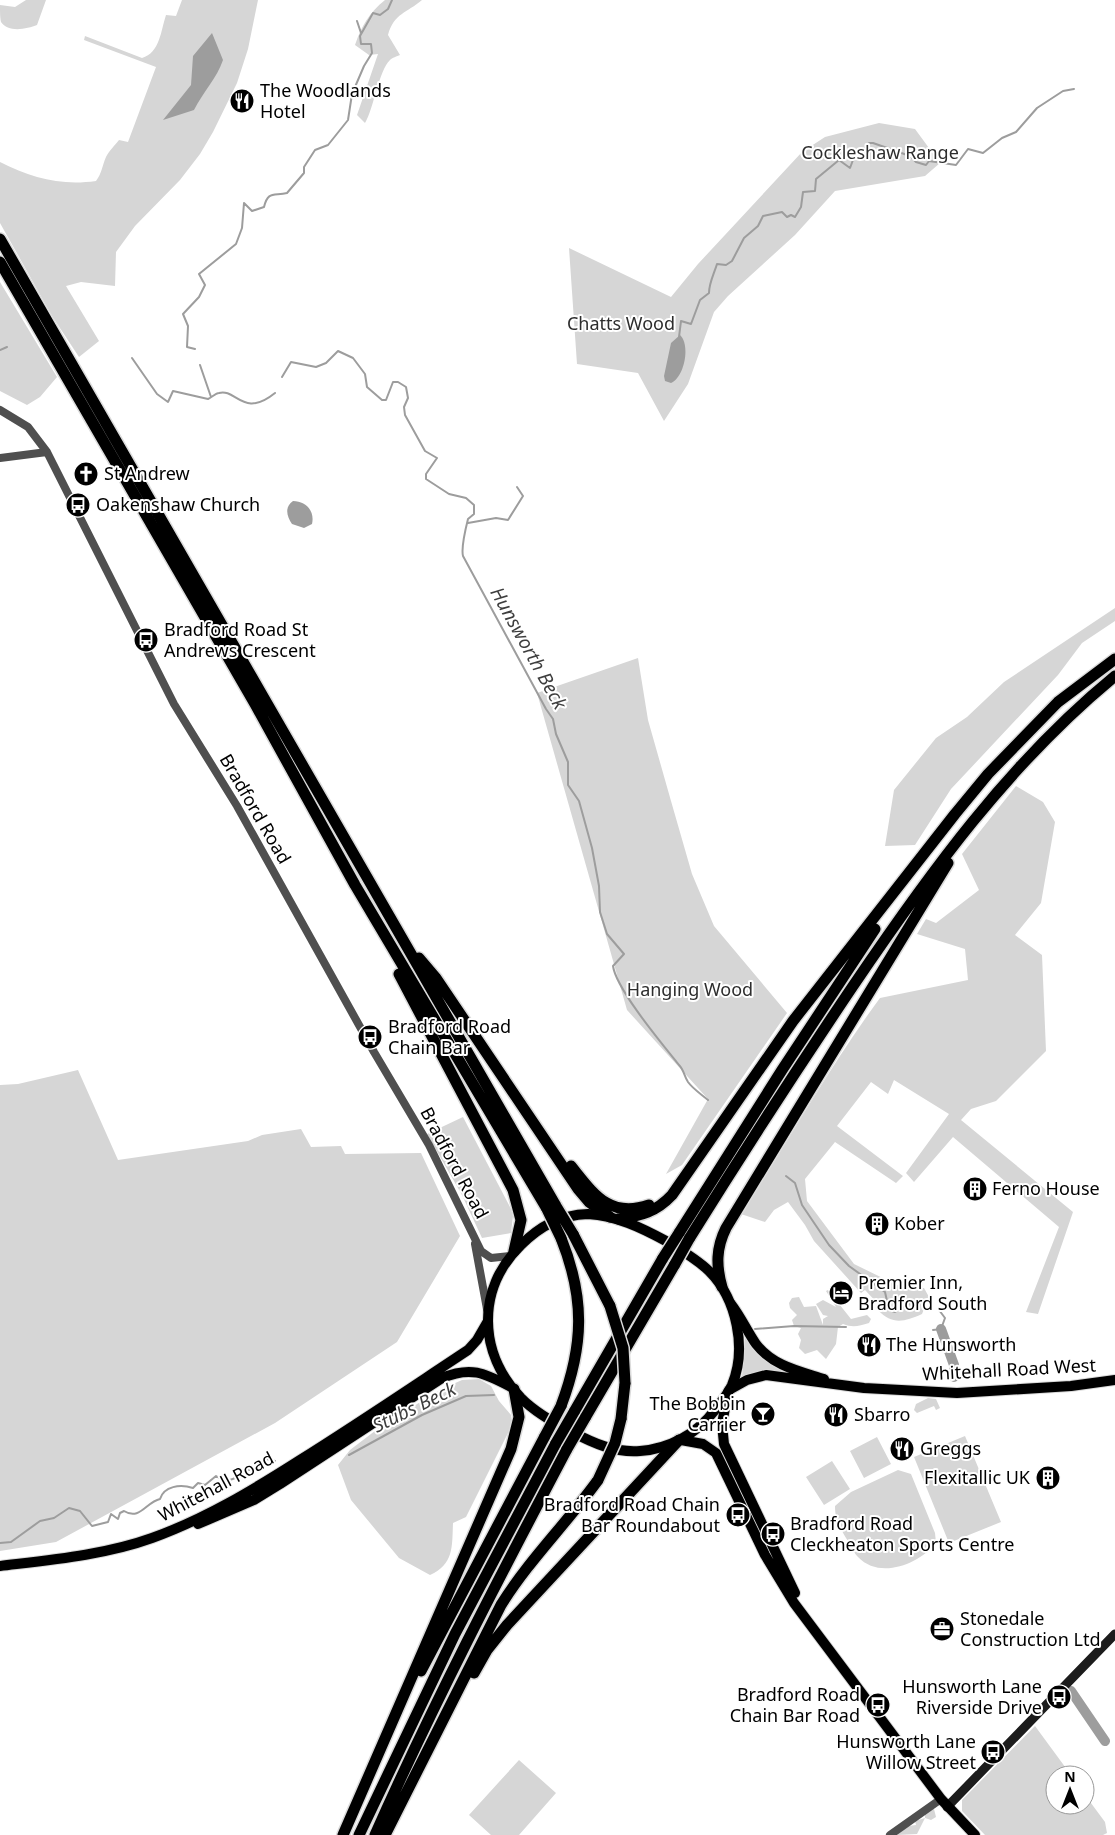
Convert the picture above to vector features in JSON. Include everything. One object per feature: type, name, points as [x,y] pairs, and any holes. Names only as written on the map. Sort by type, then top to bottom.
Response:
[{"type":"highway","points":[[0,239],[68,369],[355,885],[551,1207],[573,1234],[610,1306],[623,1348],[625,1383],[621,1418],[614,1443],[598,1480],[576,1510],[517,1579],[462,1680],[428,1752],[385,1835]]},
{"type":"highway","points":[[0,262],[68,369]]},
{"type":"highway","points":[[76,383],[400,935],[551,1207],[576,1284],[580,1322],[577,1354],[561,1406],[393,1724]]},
{"type":"highway","points":[[400,935],[436,978],[583,1195],[594,1206],[614,1218],[641,1216],[660,1206],[672,1195],[793,1021],[983,780],[1058,702],[1115,659]]},
{"type":"highway","points":[[359,1835],[455,1634],[556,1443],[663,1258],[684,1236],[929,877],[1017,768],[1064,720],[1115,676]]},
{"type":"highway","points":[[722,1287],[717,1257],[719,1243],[726,1228],[897,945],[986,806]]},
{"type":"highway","points":[[375,1835],[408,1762],[520,1537],[567,1449],[674,1264],[684,1236],[782,1070],[928,848]]},
{"type":"highway","points":[[355,885],[382,943],[513,1190],[521,1220],[512,1253]]},
{"type":"highway","points":[[536,1124],[595,1195],[605,1203],[617,1208],[637,1208],[655,1202],[665,1194],[698,1158]]},
{"type":"highway","points":[[343,1835],[393,1724],[429,1634],[511,1449],[519,1417],[513,1388]]},
{"type":"highway","points":[[428,1752],[488,1650],[508,1625],[680,1440]]},
{"type":"main road","points":[[729,1391],[703,1424],[680,1440],[643,1451],[624,1451],[598,1445],[542,1414],[526,1403],[513,1388],[493,1353],[488,1318],[494,1283],[512,1253],[536,1230],[557,1220],[582,1214],[614,1218],[648,1231],[688,1254],[706,1268],[722,1287],[728,1299],[735,1322],[739,1352],[722,1424],[727,1452],[812,1627]]},
{"type":"main road","name":"Whitehall Road West","points":[[728,1299],[757,1345],[772,1359],[791,1369],[844,1385]]},
{"type":"main road","name":"Whitehall Road","points":[[0,1566],[60,1559],[152,1538],[251,1491],[468,1350],[481,1334],[488,1318]]},
{"type":"main road","points":[[152,1538],[198,1524],[254,1500],[448,1376],[473,1371],[490,1376],[513,1388]]},
{"type":"main road","name":"Whitehall Road West","points":[[729,1391],[747,1380],[766,1375],[906,1392],[957,1393],[1071,1386],[1115,1380]]},
{"type":"main road","points":[[680,1440],[703,1444],[716,1453],[765,1555],[812,1627],[944,1803],[975,1835]]},
{"type":"main road","points":[[944,1803],[1115,1634]]},
{"type":"street","name":"Bradford Road","points":[[0,410],[28,427],[46,452],[174,704],[237,806],[369,1044],[429,1145],[481,1251],[487,1256],[496,1258],[512,1253]]},
{"type":"street","points":[[0,458],[46,452]]},
{"type":"street","name":"Bradford Road","points":[[473,1236],[488,1318]]},
{"type":"street","points":[[890,1835],[944,1803]]},
{"type":"green space","points":[[26,0],[46,0],[37,25],[13,29],[8,28],[1,22],[0,5],[15,7]]},
{"type":"green space","points":[[182,0],[258,0],[248,49],[237,83],[200,154],[180,180],[135,226],[116,252],[115,286],[81,282],[66,286],[99,341],[79,357],[52,316],[0,223],[0,162],[46,179],[71,182],[96,181],[112,148],[119,140],[128,142],[156,67],[84,40],[85,36],[142,58],[153,51],[161,34],[166,15],[176,16]]},
{"type":"green space","points":[[385,0],[422,0],[397,18],[391,28],[388,35],[400,55],[391,59],[386,65],[365,123],[357,115],[378,54],[369,55],[355,45],[360,31],[367,20]]},
{"type":"green space","points":[[879,123],[915,129],[940,163],[925,176],[835,191],[795,235],[728,296],[714,312],[688,384],[664,421],[638,373],[577,364],[569,248],[671,297],[698,264],[802,152],[825,137]]},
{"type":"green space","points":[[0,282],[57,377],[40,397],[27,405],[0,391]]},
{"type":"green space","points":[[1115,608],[1115,621],[1082,643],[1058,675],[951,789],[915,845],[885,846],[894,790],[936,738],[967,717],[1004,682]]},
{"type":"green space","name":"Hanging Wood","points":[[638,658],[648,720],[692,874],[714,926],[787,1013],[682,1165],[666,1174],[708,1099],[627,1010],[537,693]]},
{"type":"green space","points":[[1016,786],[1043,802],[1055,822],[1041,903],[1015,935],[1042,955],[1046,1051],[996,1101],[971,1109],[961,1120],[1073,1212],[1038,1314],[1026,1312],[1059,1227],[953,1137],[914,1182],[906,1173],[949,1114],[894,1080],[888,1094],[871,1082],[837,1126],[903,1176],[896,1183],[835,1142],[805,1179],[807,1201],[854,1264],[899,1286],[924,1288],[929,1297],[922,1314],[910,1319],[893,1320],[878,1310],[880,1306],[865,1290],[861,1293],[814,1241],[788,1202],[774,1210],[765,1222],[741,1214],[826,1078],[880,998],[968,980],[965,949],[917,934],[926,919],[936,923],[979,890],[962,854]]},
{"type":"green space","points":[[78,1070],[118,1160],[248,1141],[262,1135],[301,1129],[311,1147],[341,1146],[345,1154],[421,1153],[460,1236],[397,1342],[275,1423],[56,1542],[0,1551],[0,1085],[18,1084]]},
{"type":"green space","points":[[463,1117],[511,1209],[513,1216],[511,1233],[482,1238],[462,1195],[427,1134]]},
{"type":"green space","points":[[828,1290],[851,1319],[867,1315],[871,1319],[869,1323],[862,1325],[843,1324],[838,1327],[836,1344],[826,1359],[817,1350],[805,1354],[799,1348],[801,1340],[798,1334],[801,1328],[794,1326],[792,1320],[797,1315],[790,1308],[789,1303],[792,1298],[799,1297],[804,1307],[816,1306],[823,1325],[823,1319],[828,1316],[823,1315],[816,1304],[823,1300],[836,1307],[826,1291]]},
{"type":"green space","points":[[745,1338],[770,1364],[782,1371],[763,1371],[742,1377]]},
{"type":"green space","points":[[479,1379],[491,1386],[499,1401],[511,1415],[512,1425],[466,1517],[453,1523],[452,1547],[448,1560],[438,1571],[430,1575],[399,1558],[351,1500],[338,1465],[350,1450],[384,1424],[442,1389],[462,1380]]},
{"type":"green space","points":[[928,1398],[936,1399],[940,1408],[936,1410],[934,1406],[917,1413],[914,1410],[916,1404]]},
{"type":"green space","points":[[965,1436],[1001,1522],[949,1543],[914,1457]]},
{"type":"green space","points":[[877,1437],[891,1464],[864,1478],[850,1451]]},
{"type":"green space","points":[[832,1461],[850,1489],[824,1505],[806,1477]]},
{"type":"green space","points":[[898,1470],[911,1474],[935,1533],[936,1543],[929,1551],[910,1563],[888,1568],[877,1567],[867,1564],[855,1553],[841,1530],[835,1506],[851,1492]]},
{"type":"green space","points":[[1035,1726],[1064,1765],[1045,1765],[1045,1815],[1095,1815],[1095,1808],[1105,1822],[1107,1833],[1103,1835],[985,1835],[962,1811],[962,1800]]},
{"type":"green space","points":[[519,1760],[556,1793],[519,1835],[491,1835],[469,1815]]},
{"type":"green space","points":[[934,1809],[936,1817],[931,1820],[925,1818],[925,1813]]},
{"type":"green space","points":[[925,1818],[917,1834],[897,1835],[908,1826],[916,1825],[915,1821]]},
{"type":"shaded area","points":[[212,33],[223,60],[217,73],[194,110],[163,120],[191,85],[193,56]]},
{"type":"shaded area","points":[[680,335],[685,346],[684,361],[679,375],[671,383],[665,381],[664,376],[671,343]]},
{"type":"shaded area","points":[[293,501],[306,505],[311,511],[312,524],[304,528],[292,524],[287,509]]},
{"type":"waterway","points":[[195,349],[187,347],[188,326],[183,314],[199,297],[205,285],[199,274],[236,244],[242,228],[244,203],[252,211],[264,207],[269,196],[287,193],[304,173],[304,167],[315,150],[328,145],[348,120],[352,94],[372,53],[371,44],[361,44],[360,36],[373,13],[380,15],[388,9],[392,0]]},
{"type":"waterway","points":[[357,21],[361,33]]},
{"type":"waterway","points":[[679,337],[681,321],[691,324],[700,300],[709,293],[717,264],[726,265],[732,261],[744,238],[758,226],[763,216],[782,212],[787,217],[791,215],[795,217],[801,207],[803,192],[815,191],[816,179],[839,160],[850,168],[853,160],[861,157],[861,153],[869,143],[873,143],[910,156],[916,162],[926,165],[929,161],[956,165],[968,149],[983,153],[1002,138],[1016,132],[1037,108],[1063,91],[1074,89]]},
{"type":"waterway","points":[[0,350],[7,347]]},
{"type":"waterway","name":"Hunsworth Beck","points":[[282,377],[291,362],[316,367],[326,363],[338,351],[353,358],[365,374],[367,387],[382,400],[386,400],[393,382],[398,382],[406,387],[408,398],[404,407],[405,415],[425,451],[437,458],[426,474],[426,479],[449,494],[466,498],[474,505],[474,514],[468,519],[466,527],[463,556],[553,719],[556,734],[568,762],[568,785],[579,801],[592,848],[599,886],[600,912],[607,934],[624,954],[613,966],[616,976],[641,1017],[681,1067],[688,1082],[708,1100]]},
{"type":"waterway","points":[[132,358],[157,394],[168,402],[173,391],[208,399],[218,393],[225,393],[248,403],[264,400],[275,393]]},
{"type":"waterway","points":[[200,365],[211,397]]},
{"type":"waterway","points":[[468,523],[496,518],[508,520],[523,496],[517,487]]},
{"type":"waterway","name":"Hunsworth Beck","points":[[786,1176],[795,1183],[802,1205],[829,1245],[849,1266],[885,1292],[889,1310],[895,1312],[910,1303],[922,1301]]},
{"type":"waterway","name":"Hunsworth Beck","points":[[933,1330],[941,1329],[945,1318],[939,1310]]},
{"type":"waterway","name":"Stubs Beck","points":[[755,1329],[794,1326],[846,1327]]},
{"type":"waterway","points":[[941,1329],[954,1365],[954,1377]]},
{"type":"waterway","name":"Stubs Beck","points":[[349,1455],[422,1415],[466,1396],[494,1395]]},
{"type":"waterway","name":"Stubs Beck","points":[[0,1543],[11,1542],[40,1521],[54,1518],[69,1508],[80,1511],[92,1526],[108,1522],[111,1514],[118,1519],[120,1513],[124,1511],[134,1514],[139,1512],[160,1499],[165,1491],[173,1487],[193,1488],[198,1483],[205,1485],[216,1476],[222,1479],[233,1479],[255,1467],[261,1466],[267,1459],[275,1461]]},
{"type":"waterway","points":[[1071,1691],[1105,1741]]},
{"type":"place","name":"The Woodlands Hotel","points":[[242,101]]},
{"type":"place","name":"St Andrew","points":[[86,474]]},
{"type":"place","name":"Oakenshaw Church","points":[[78,505]]},
{"type":"place","name":"Bradford Road St Andrews Crescent","points":[[146,640]]},
{"type":"place","name":"Bradford Road Chain Bar","points":[[370,1037]]},
{"type":"place","name":"Ferno House","points":[[975,1189]]},
{"type":"place","name":"Kober","points":[[877,1224]]},
{"type":"place","name":"Premier Inn, Bradford South","points":[[841,1293]]},
{"type":"place","name":"The Hunsworth","points":[[869,1345]]},
{"type":"place","name":"The Bobbin Carrier","points":[[763,1414]]},
{"type":"place","name":"Sbarro","points":[[836,1415]]},
{"type":"place","name":"Greggs","points":[[902,1449]]},
{"type":"place","name":"Flexitallic UK","points":[[1048,1478]]},
{"type":"place","name":"Bradford Road Chain Bar Roundabout","points":[[738,1515]]},
{"type":"place","name":"Bradford Road Cleckheaton Sports Centre","points":[[773,1534]]},
{"type":"place","name":"Stonedale Construction Ltd","points":[[942,1629]]},
{"type":"place","name":"Hunsworth Lane Riverside Drive","points":[[1059,1697]]},
{"type":"place","name":"Bradford Road Chain Bar Road","points":[[878,1705]]},
{"type":"place","name":"Hunsworth Lane Willow Street","points":[[993,1752]]},
{"type":"park label","name":"Cockleshaw Range","points":[[880,153]]},
{"type":"park label","name":"Chatts Wood","points":[[621,324]]}]
